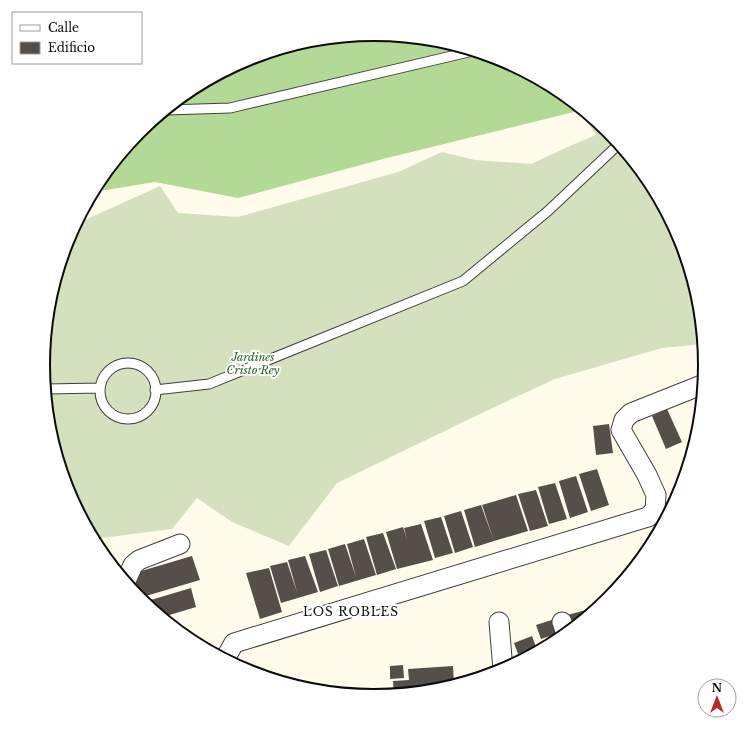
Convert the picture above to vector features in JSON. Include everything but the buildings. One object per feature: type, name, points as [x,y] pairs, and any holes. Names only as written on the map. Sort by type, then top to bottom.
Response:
[{"type":"street","points":[[228,654],[234,643],[648,517],[655,510],[656,495],[647,475],[621,430],[624,420],[631,413],[698,386]]},
{"type":"street","points":[[128,575],[132,565],[139,560],[180,544]]},
{"type":"street","points":[[499,622],[502,662]]},
{"type":"lane","points":[[175,110],[230,108],[461,53]]},
{"type":"lane","points":[[155,390],[209,384],[463,281],[548,211],[615,148]]},
{"type":"lane","points":[[135,364],[144,368],[153,378],[156,387],[155,390],[155,399],[146,412],[138,418],[128,419],[114,415],[106,409],[102,401],[100,388],[103,379],[110,370],[118,365],[135,364]]},
{"type":"lane","points":[[51,389],[100,388]]},
{"type":"green space","points":[[374,41],[438,47],[479,58],[518,74],[555,96],[576,111],[383,159],[238,198],[155,182],[101,191],[117,168],[145,136],[161,121],[194,96],[231,74],[270,58],[311,47]]},
{"type":"green space","name":"Jardines Cristo Rey","points":[[584,118],[604,136],[632,168],[655,203],[665,222],[674,241],[687,281],[696,323],[698,344],[662,348],[555,379],[337,483],[289,546],[232,522],[197,498],[172,529],[101,538],[84,508],[68,469],[57,428],[51,386],[51,344],[57,302],[68,261],[75,241],[85,220],[160,186],[178,213],[238,217],[398,172],[442,152],[475,160],[531,164],[596,135]]},
{"type":"district","name":"LOS ROBLES","points":[[351,611]]}]
